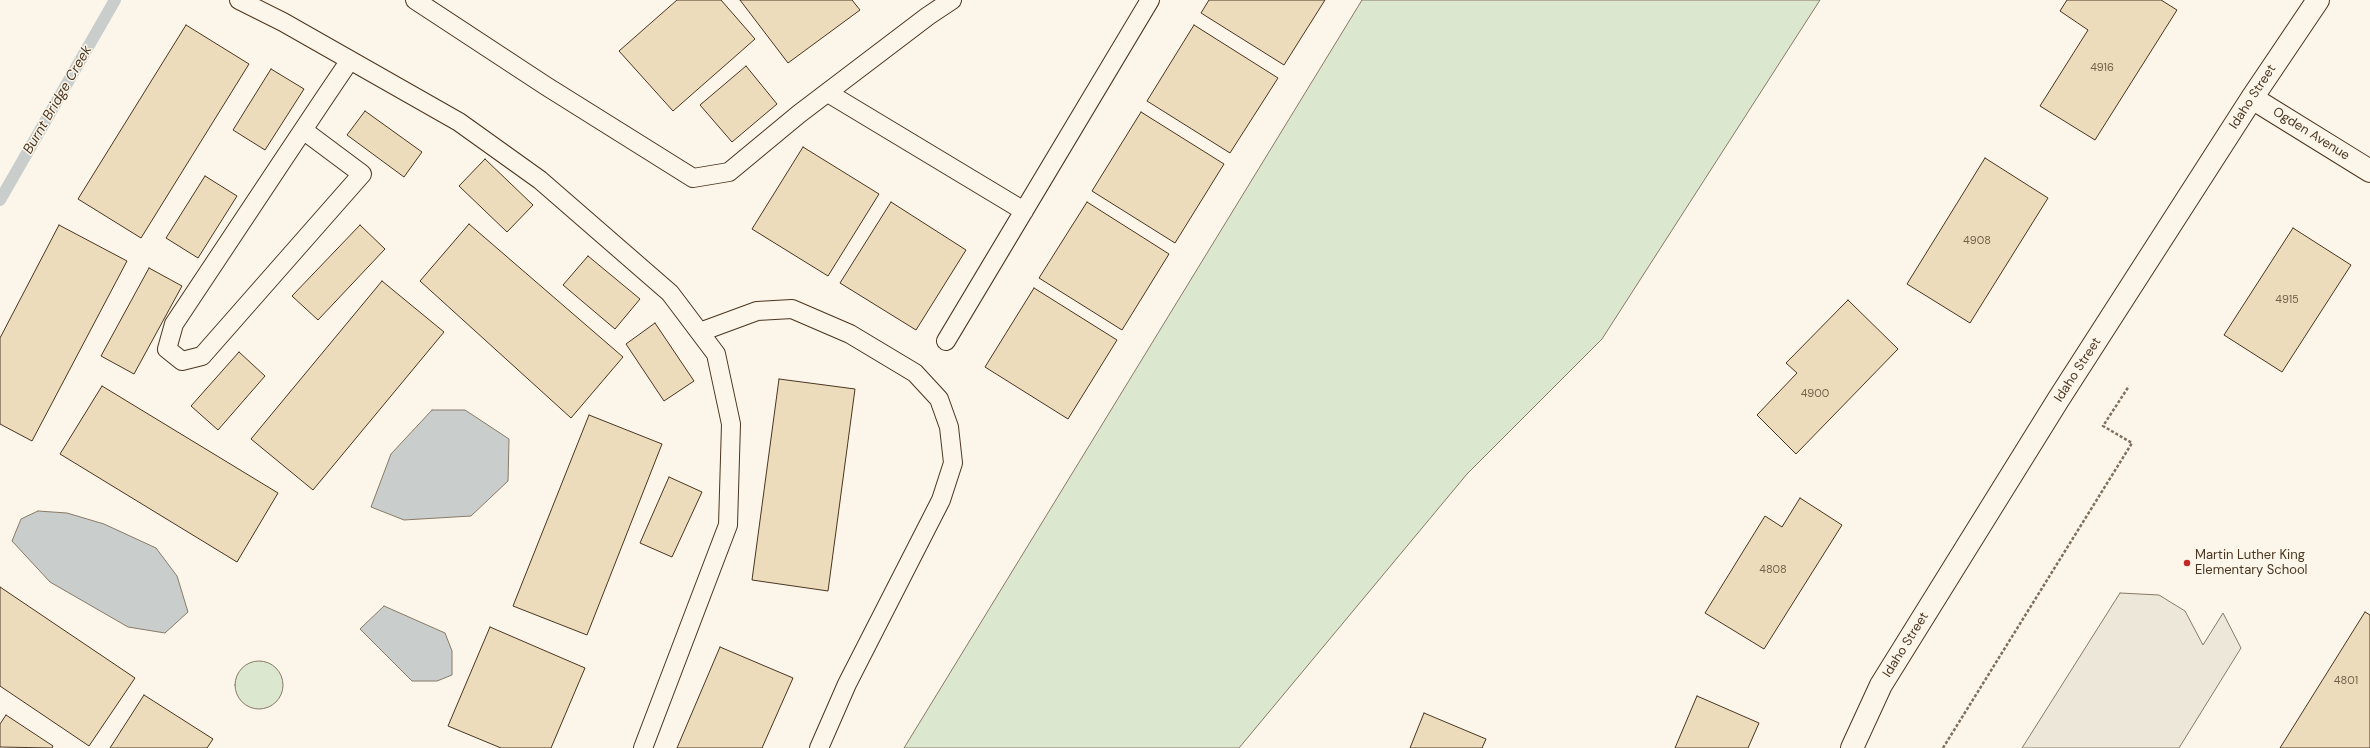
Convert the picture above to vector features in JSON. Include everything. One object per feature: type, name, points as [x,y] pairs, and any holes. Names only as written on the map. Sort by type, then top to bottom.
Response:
[{"type":"street","name":"Idaho Street","points":[[1852,748],[1881,685],[2058,400],[2252,98],[2318,0]]},
{"type":"street","name":"Ogden Avenue","points":[[2252,98],[2370,171]]},
{"type":"lane","points":[[238,0],[283,22],[459,122],[540,180],[670,293],[716,354],[731,424],[728,525],[643,748]]},
{"type":"lane","points":[[415,0],[546,86],[693,178],[729,172],[828,93],[952,0]]},
{"type":"lane","points":[[946,341],[1150,0]]},
{"type":"lane","points":[[303,130],[362,174],[202,356],[182,361],[167,350],[174,324],[303,130],[350,60]]},
{"type":"lane","points":[[828,93],[1024,210]]},
{"type":"lane","points":[[700,332],[757,311],[792,309],[850,334],[915,373],[939,399],[949,427],[953,463],[941,500],[847,684],[819,748]]},
{"type":"path","points":[[1943,748],[2132,443],[2103,426],[2129,386]]},
{"type":"green space","points":[[1362,0],[1820,0],[1602,339],[1467,474],[1239,748],[904,748]]},
{"type":"green space","points":[[259,661],[268,663],[276,668],[281,676],[283,685],[281,694],[276,702],[268,707],[259,709],[250,707],[242,702],[237,694],[235,685],[237,676],[242,668],[250,663]]},
{"type":"shaded area","points":[[432,410],[465,410],[509,439],[508,481],[471,516],[404,520],[371,507],[391,454]]},
{"type":"shaded area","points":[[38,511],[67,513],[104,524],[156,548],[177,576],[188,612],[165,633],[128,627],[50,582],[12,541],[21,519]]},
{"type":"shaded area","points":[[2120,593],[2159,595],[2185,611],[2203,645],[2223,613],[2241,648],[2179,748],[2022,748]]},
{"type":"shaded area","points":[[384,606],[445,633],[452,651],[452,675],[437,681],[412,681],[360,629]]},
{"type":"building","points":[[677,0],[721,0],[755,39],[673,111],[619,51]]},
{"type":"building","points":[[740,0],[852,0],[860,10],[788,63]]},
{"type":"building","points":[[1209,0],[1325,0],[1284,65],[1201,13]]},
{"type":"building","points":[[2067,0],[2161,0],[2177,10],[2095,140],[2040,106],[2088,30],[2060,11]]},
{"type":"building","points":[[186,25],[249,64],[141,238],[78,199]]},
{"type":"building","points":[[1194,25],[1278,78],[1230,153],[1147,101]]},
{"type":"building","points":[[746,66],[777,104],[732,142],[700,105]]},
{"type":"building","points":[[271,69],[304,89],[265,150],[233,130]]},
{"type":"building","points":[[365,111],[422,152],[404,177],[347,135]]},
{"type":"building","points":[[1141,112],[1224,164],[1175,243],[1092,191]]},
{"type":"building","points":[[803,147],[879,194],[828,276],[752,229]]},
{"type":"building","points":[[1985,158],[2048,198],[1970,323],[1907,284]]},
{"type":"building","points":[[485,159],[533,205],[507,232],[459,186]]},
{"type":"building","points":[[205,176],[237,196],[198,258],[166,238]]},
{"type":"building","points":[[891,202],[966,250],[916,330],[840,283]]},
{"type":"building","points":[[1087,202],[1169,254],[1122,330],[1039,278]]},
{"type":"building","points":[[469,224],[623,357],[571,418],[420,281]]},
{"type":"building","points":[[59,225],[127,261],[32,441],[0,424],[0,338]]},
{"type":"building","points":[[360,225],[385,249],[318,320],[292,296]]},
{"type":"building","points":[[2293,228],[2351,265],[2282,372],[2224,335]]},
{"type":"building","points":[[588,256],[640,299],[615,329],[563,285]]},
{"type":"building","points":[[149,268],[182,286],[134,374],[101,356]]},
{"type":"building","points":[[382,281],[444,332],[313,490],[251,439]]},
{"type":"building","points":[[1034,288],[1117,340],[1068,419],[985,367]]},
{"type":"building","points":[[1848,300],[1898,349],[1796,454],[1757,415],[1797,373],[1786,363]]},
{"type":"building","points":[[655,323],[694,381],[664,401],[626,344]]},
{"type":"building","points":[[239,352],[265,376],[218,430],[191,406]]},
{"type":"building","points":[[779,379],[855,389],[828,591],[752,580]]},
{"type":"building","points":[[102,386],[278,493],[237,562],[60,454]]},
{"type":"building","points":[[589,415],[662,444],[587,635],[513,606]]},
{"type":"building","points":[[669,477],[702,492],[672,557],[640,543]]},
{"type":"building","points":[[1800,498],[1842,525],[1764,649],[1705,613],[1765,516],[1782,527]]},
{"type":"building","points":[[0,587],[135,678],[89,746],[0,686]]},
{"type":"building","points":[[2365,612],[2370,615],[2370,748],[2280,748]]},
{"type":"building","points":[[490,627],[585,668],[551,748],[501,748],[448,726]]},
{"type":"building","points":[[720,647],[793,678],[762,748],[677,748]]},
{"type":"building","points":[[144,695],[213,739],[207,748],[110,748]]},
{"type":"building","points":[[1697,696],[1759,723],[1748,748],[1675,748]]},
{"type":"building","points":[[1424,713],[1486,739],[1482,748],[1410,748]]},
{"type":"building","points":[[6,715],[53,746],[52,748],[0,747],[0,724]]},
{"type":"waterway","name":"Burnt Bridge Creek","points":[[0,200],[115,0]]},
{"type":"place","name":"Martin Luther King Elementary School","points":[[2187,563]]}]
